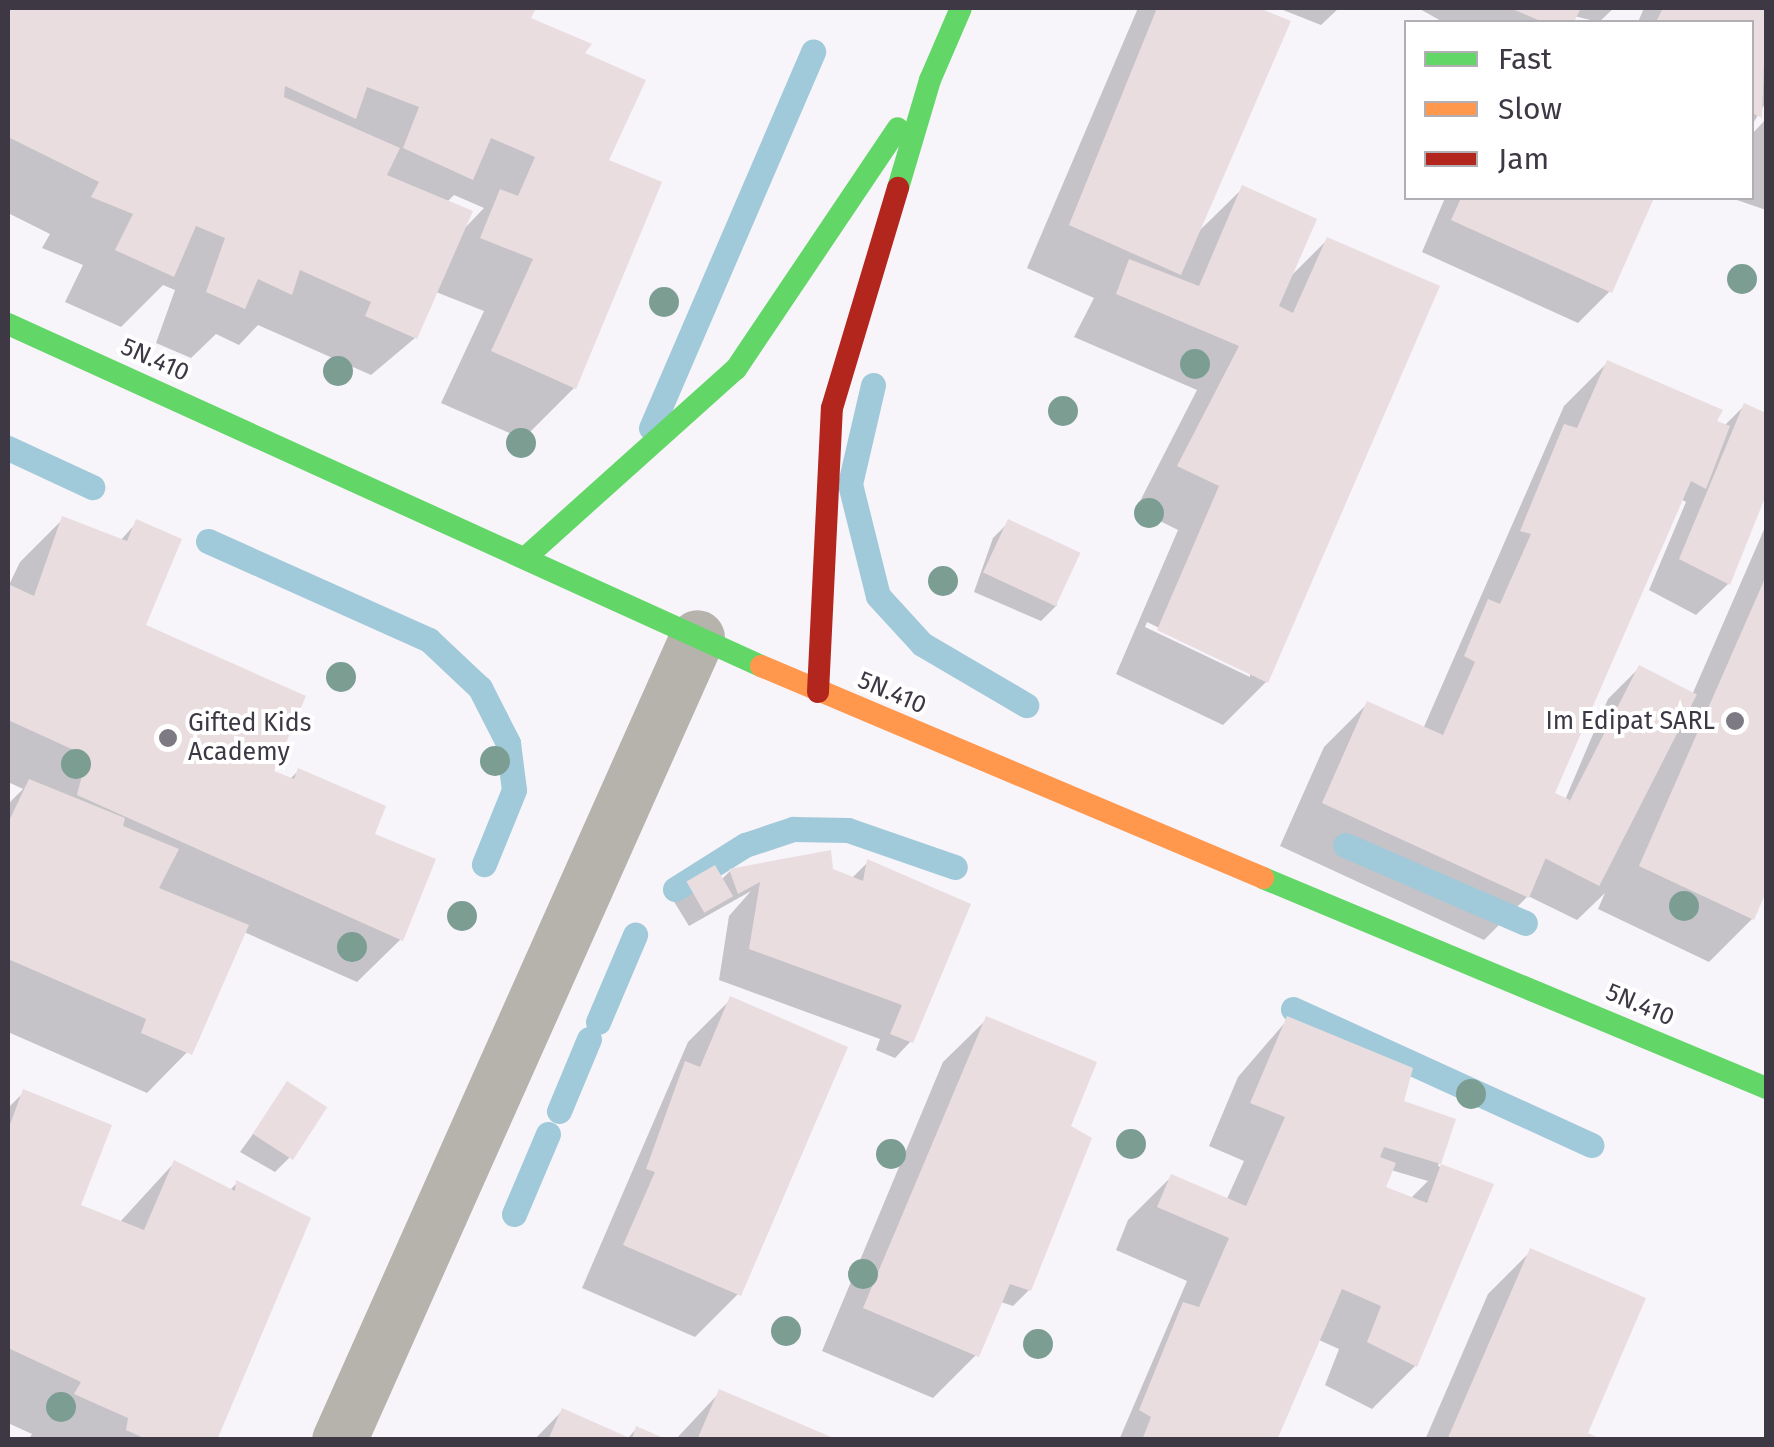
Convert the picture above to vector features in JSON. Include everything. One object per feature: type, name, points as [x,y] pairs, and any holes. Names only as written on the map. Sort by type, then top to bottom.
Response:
[{"type":"street","points":[[818,692],[832,408],[930,80],[962,8]]},
{"type":"street","points":[[525,558],[736,368],[930,80]]},
{"type":"street","name":"5N.410","points":[[8,324],[818,692],[1766,1088]]},
{"type":"street","points":[[339,1440],[696,637]]},
{"type":"building","points":[[8,8],[536,8],[531,18],[592,44],[585,53],[646,80],[609,160],[662,182],[576,389],[491,351],[533,259],[480,238],[500,189],[518,196],[535,157],[491,138],[473,180],[403,148],[419,107],[367,87],[356,119],[285,86],[284,97],[400,148],[387,175],[473,211],[417,339],[365,316],[371,302],[300,270],[292,295],[258,279],[245,309],[206,292],[225,238],[196,226],[174,277],[115,250],[133,214],[91,197],[99,182],[8,137]]},
{"type":"building","points":[[1157,8],[1259,8],[1291,21],[1181,275],[1069,225]]},
{"type":"building","points":[[1510,8],[1581,8],[1575,20],[1538,20]]},
{"type":"building","points":[[1663,8],[1766,8],[1762,118],[1754,114],[1754,20],[1657,20]]},
{"type":"building","points":[[1242,185],[1317,219],[1279,306],[1293,313],[1327,237],[1440,286],[1268,683],[1157,630],[1219,486],[1177,466],[1239,346],[1116,294],[1129,259],[1199,286]]},
{"type":"building","points":[[1460,200],[1653,200],[1612,293],[1451,220]]},
{"type":"building","points":[[1607,360],[1723,410],[1717,421],[1730,426],[1706,489],[1691,481],[1555,793],[1570,800],[1529,898],[1322,803],[1367,701],[1443,735],[1475,662],[1464,656],[1488,599],[1500,604],[1531,534],[1520,531],[1564,424],[1577,428]]},
{"type":"building","points":[[1744,403],[1766,413],[1766,495],[1730,585],[1679,559]]},
{"type":"building","name":"Gifted Kids Academy","points":[[62,516],[127,541],[136,519],[182,539],[146,625],[306,696],[274,771],[294,779],[298,768],[386,806],[375,834],[436,859],[403,941],[77,795],[87,756],[8,720],[8,584],[34,596]]},
{"type":"building","points":[[1008,519],[1081,553],[1056,606],[983,572]]},
{"type":"building","name":"Im Edipat SARL","points":[[1766,576],[1766,892],[1754,920],[1639,866]]},
{"type":"building","points":[[1639,665],[1697,695],[1599,886],[1541,857]]},
{"type":"building","points":[[29,779],[125,818],[123,826],[179,849],[159,888],[249,925],[192,1055],[141,1033],[146,1019],[8,959],[8,823]]},
{"type":"building","points":[[831,850],[833,869],[863,881],[867,859],[971,904],[913,1043],[890,1034],[902,1005],[749,949],[760,882],[738,894],[729,869]]},
{"type":"building","points":[[715,865],[733,896],[704,913],[686,881]]},
{"type":"building","points":[[730,996],[848,1047],[741,1296],[623,1245],[655,1172],[646,1169],[685,1061],[700,1067]]},
{"type":"building","points":[[986,1016],[1097,1062],[1071,1126],[1092,1138],[1031,1291],[1010,1284],[979,1357],[863,1308]]},
{"type":"building","points":[[1287,1016],[1413,1068],[1404,1101],[1456,1119],[1441,1164],[1494,1184],[1417,1367],[1367,1342],[1381,1306],[1342,1289],[1277,1440],[1142,1440],[1151,1417],[1139,1410],[1183,1302],[1199,1307],[1229,1238],[1157,1207],[1171,1174],[1246,1206],[1285,1117],[1250,1103]],"holes":[[[1384,1147],[1441,1164],[1427,1203],[1386,1187],[1396,1163],[1380,1157]]]},
{"type":"building","points":[[287,1081],[327,1107],[293,1160],[253,1134]]},
{"type":"building","points":[[23,1089],[112,1125],[81,1205],[144,1230],[174,1160],[235,1191],[236,1180],[311,1218],[217,1440],[148,1440],[126,1430],[128,1418],[74,1394],[81,1382],[8,1348],[8,1130]]},
{"type":"building","points":[[1530,1248],[1646,1298],[1588,1433],[1603,1440],[1447,1440]]},
{"type":"building","points":[[719,1389],[838,1440],[697,1440]]},
{"type":"building","points":[[562,1408],[632,1439],[636,1426],[668,1440],[548,1440]]},
{"type":"waterway","points":[[651,428],[813,51]]},
{"type":"waterway","points":[[873,385],[850,484],[878,596],[922,644],[1026,705]]},
{"type":"waterway","points":[[8,448],[92,487]]},
{"type":"waterway","points":[[208,541],[429,640],[480,688],[508,743],[514,790],[484,864]]},
{"type":"waterway","points":[[675,889],[745,845],[793,829],[848,830],[955,867]]},
{"type":"waterway","points":[[1345,845],[1525,923]]},
{"type":"waterway","points":[[598,1022],[635,935]]},
{"type":"waterway","points":[[1293,1009],[1591,1145]]},
{"type":"waterway","points":[[559,1111],[589,1039]]},
{"type":"waterway","points":[[514,1214],[548,1134]]},
{"type":"traffic: fast","points":[[898,188],[930,80],[961,8]]},
{"type":"traffic: fast","points":[[525,558],[736,369],[898,128]]},
{"type":"traffic: fast","points":[[8,324],[761,666]]},
{"type":"traffic: fast","points":[[1263,878],[1766,1088]]},
{"type":"traffic: slow","points":[[761,666],[1263,878]]},
{"type":"traffic: jam","points":[[818,692],[832,408],[898,188]]},
{"type":"place","name":"Im Edipat SARL","points":[[1735,721]]},
{"type":"place","name":"Gifted Kids Academy","points":[[168,738]]}]
